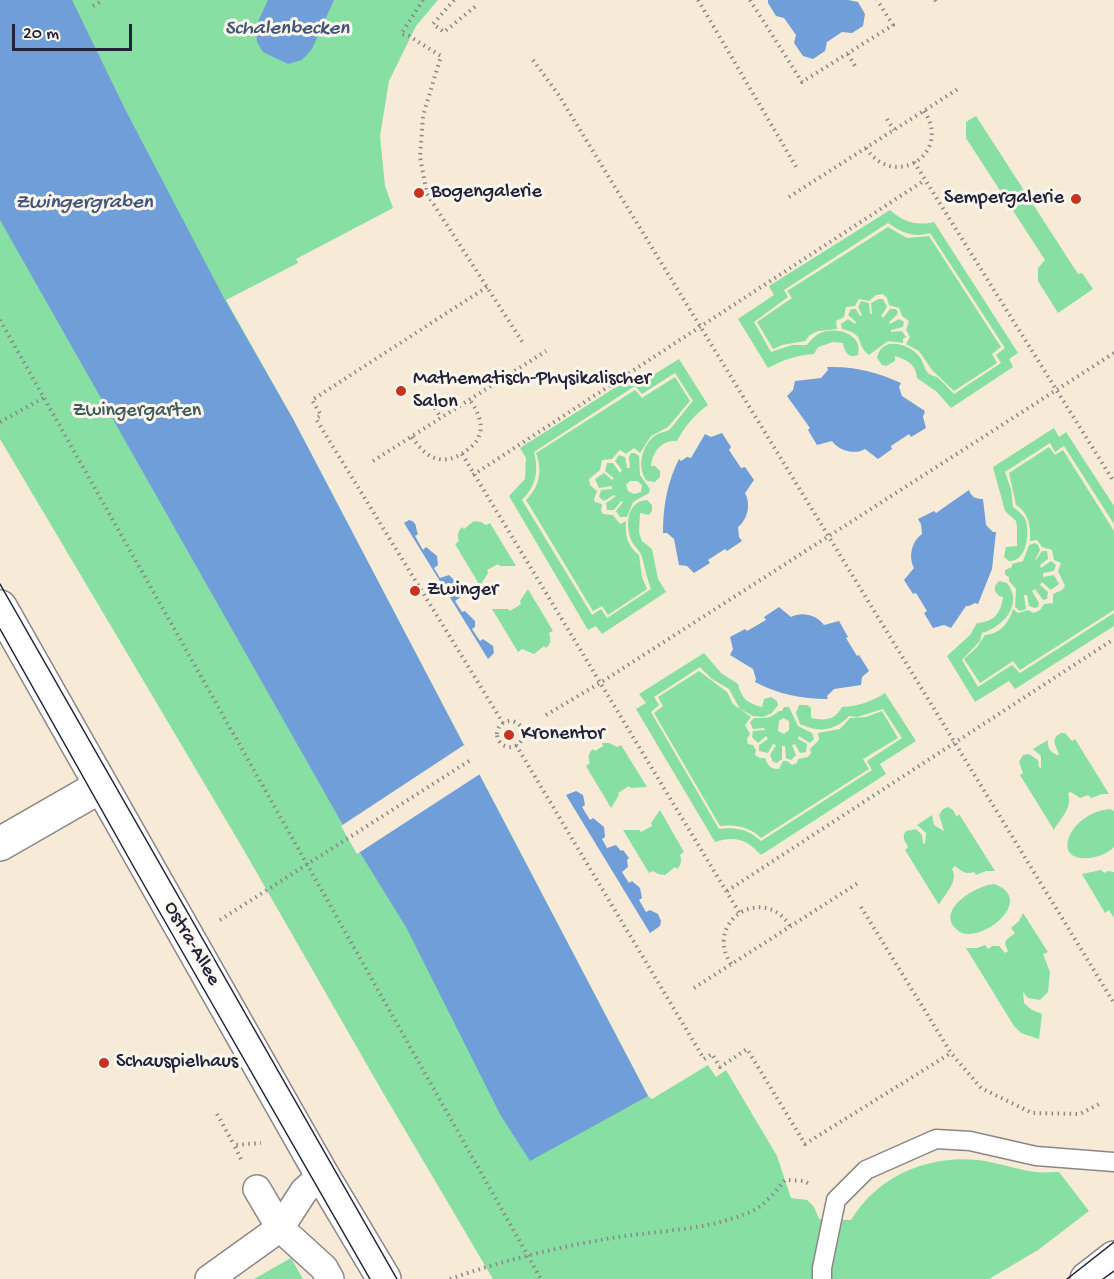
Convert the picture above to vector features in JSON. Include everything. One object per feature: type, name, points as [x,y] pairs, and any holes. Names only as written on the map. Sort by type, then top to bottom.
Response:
[{"type":"street","name":"Ostra-Allee","points":[[0,607],[322,1175],[384,1279]]},
{"type":"street","points":[[0,844],[101,786]]},
{"type":"street","points":[[209,1279],[280,1228],[304,1191],[322,1175]]},
{"type":"street","points":[[257,1189],[280,1228],[324,1268],[330,1279]]},
{"type":"street","points":[[1087,1279],[1114,1258]]},
{"type":"lane","points":[[822,1279],[822,1268],[836,1200],[866,1170],[936,1139],[970,1141],[1036,1156],[1114,1162]]},
{"type":"path","points":[[93,6],[103,0]]},
{"type":"path","points":[[423,0],[401,34],[410,36],[441,56],[423,116],[420,157],[427,195],[523,343]]},
{"type":"path","points":[[454,0],[434,24],[444,32],[476,6]]},
{"type":"path","points":[[698,0],[798,170]]},
{"type":"path","points":[[750,0],[802,82],[893,25],[877,0]]},
{"type":"path","points":[[848,54],[855,66]]},
{"type":"path","points":[[533,60],[558,94],[1114,1003]]},
{"type":"path","points":[[789,197],[958,89]]},
{"type":"path","points":[[866,148],[872,158],[894,168],[904,168],[914,162],[923,156],[932,144],[930,120],[924,111]]},
{"type":"path","points":[[887,119],[894,130]]},
{"type":"path","points":[[914,162],[1114,482]]},
{"type":"path","points":[[473,475],[925,180]]},
{"type":"path","points":[[487,287],[312,400],[321,415],[316,419],[503,723]]},
{"type":"path","points":[[0,320],[541,1279]]},
{"type":"path","points":[[373,461],[546,351]]},
{"type":"path","points":[[546,715],[830,537],[1114,353]]},
{"type":"path","points":[[0,422],[45,397]]},
{"type":"path","points":[[412,437],[418,447],[441,461],[462,454],[471,448],[479,436],[480,423],[477,410],[470,400]]},
{"type":"path","points":[[435,408],[441,418]]},
{"type":"path","points":[[462,454],[740,914]]},
{"type":"path","points":[[727,891],[1114,639]]},
{"type":"path","points":[[511,721],[521,728],[523,735],[516,745],[506,747],[498,739],[498,729],[503,723],[511,721]]},
{"type":"path","points":[[516,745],[704,1059],[712,1054],[720,1067],[747,1049],[806,1144],[951,1053]]},
{"type":"path","points":[[188,939],[307,866],[472,759]]},
{"type":"path","points":[[694,988],[858,883]]},
{"type":"path","points":[[732,963],[725,954],[724,931],[733,919],[749,908],[762,906],[784,916],[790,926]]},
{"type":"path","points":[[861,908],[951,1053],[981,1088],[1032,1113],[1080,1114],[1099,1104]]},
{"type":"path","points":[[217,1114],[234,1145]]},
{"type":"path","points":[[450,1279],[528,1256],[617,1237],[721,1223],[755,1210],[785,1180],[804,1181],[836,1200]]},
{"type":"green space","name":"Zwingergarten","points":[[0,0],[438,0],[416,26],[389,81],[380,136],[385,186],[393,208],[296,259],[298,263],[226,300],[293,419],[648,1096],[652,1099],[708,1065],[716,1077],[726,1070],[777,1156],[791,1198],[807,1200],[814,1207],[819,1219],[851,1220],[875,1191],[890,1180],[923,1165],[959,1159],[985,1161],[1036,1172],[1059,1172],[1089,1211],[1038,1250],[989,1279],[493,1279],[242,847],[0,439]]},
{"type":"green space","points":[[976,116],[1078,274],[1082,273],[1093,289],[1058,313],[1038,281],[1038,268],[1045,260],[966,138],[966,122]]},
{"type":"green space","points":[[890,210],[910,222],[921,224],[934,222],[1018,353],[1009,359],[1013,367],[951,408],[937,392],[917,378],[915,369],[907,361],[895,356],[895,361],[886,366],[882,365],[877,358],[880,351],[889,344],[902,345],[914,351],[928,373],[937,377],[954,394],[1001,363],[996,355],[1005,348],[930,233],[908,234],[888,223],[784,290],[788,297],[754,322],[771,352],[792,345],[807,345],[818,334],[832,330],[844,332],[854,338],[859,348],[858,355],[850,355],[846,352],[843,343],[833,342],[818,347],[814,354],[790,358],[768,368],[738,319],[774,295],[769,286]]},
{"type":"green space","points":[[888,227],[907,238],[929,236],[1001,347],[992,354],[997,363],[954,391],[932,370],[919,351],[906,344],[910,337],[906,330],[909,321],[902,316],[899,308],[889,305],[883,294],[876,295],[869,301],[859,299],[855,306],[846,307],[844,317],[836,321],[837,329],[818,331],[805,341],[773,349],[757,322],[792,298],[787,291]]},
{"type":"green space","points":[[883,299],[887,307],[881,316],[883,318],[890,309],[896,309],[897,315],[889,322],[890,324],[899,319],[904,322],[903,327],[891,330],[891,332],[902,331],[906,337],[903,343],[888,341],[869,355],[862,347],[858,337],[842,329],[841,324],[848,319],[855,324],[856,322],[848,315],[851,309],[856,309],[860,316],[862,315],[858,307],[861,301],[869,303],[870,314],[872,314],[871,303]]},
{"type":"green space","points":[[679,359],[708,405],[690,421],[677,441],[666,442],[656,451],[651,466],[655,466],[660,471],[660,477],[655,482],[647,481],[644,476],[641,463],[644,450],[651,439],[671,428],[693,401],[675,373],[642,394],[635,386],[534,452],[535,478],[522,500],[592,615],[601,609],[607,618],[651,589],[641,555],[632,542],[628,522],[631,510],[640,501],[647,500],[652,505],[649,515],[640,513],[639,533],[642,541],[652,549],[658,579],[666,592],[602,634],[596,626],[588,630],[509,496],[525,479],[526,458],[520,448],[638,373],[645,380]]},
{"type":"green space","points":[[675,377],[690,401],[668,427],[651,436],[640,453],[634,448],[626,454],[620,450],[612,459],[602,460],[600,470],[589,479],[590,485],[597,491],[595,502],[602,504],[603,514],[613,515],[620,524],[626,521],[628,540],[639,555],[642,577],[647,589],[608,615],[602,606],[593,611],[526,500],[539,479],[536,453],[635,390],[642,398]]},
{"type":"green space","points":[[1054,428],[1059,437],[1066,432],[1114,506],[1114,524],[1064,446],[1055,452],[1050,443],[1005,472],[1011,489],[1013,507],[1021,513],[1027,527],[1027,540],[1023,552],[1015,560],[1009,561],[1004,557],[1006,547],[1017,546],[1016,521],[1005,511],[993,467]]},
{"type":"green space","points":[[1049,447],[1055,455],[1063,450],[1114,531],[1114,610],[1020,670],[1013,661],[980,683],[964,659],[977,647],[985,635],[1003,627],[1013,609],[1018,613],[1028,610],[1034,613],[1044,604],[1053,603],[1053,594],[1065,586],[1058,571],[1061,563],[1054,560],[1052,550],[1042,547],[1037,540],[1030,541],[1028,521],[1024,512],[1016,505],[1009,473]]},
{"type":"green space","points":[[631,453],[639,456],[640,475],[650,489],[649,493],[633,502],[627,517],[620,517],[616,511],[623,502],[621,501],[614,510],[607,510],[606,503],[616,496],[604,501],[599,497],[601,490],[612,489],[612,486],[599,488],[595,479],[604,473],[612,480],[614,478],[605,471],[607,463],[613,463],[620,473],[622,470],[615,461],[619,455],[625,457],[627,468],[630,468]],"holes":[[[630,481],[637,481],[642,485],[641,492],[634,494],[628,491],[626,485]]]},
{"type":"green space","points":[[474,521],[486,525],[490,523],[516,566],[498,564],[487,570],[488,573],[480,586],[455,544],[459,541],[458,534],[462,527],[464,529]]},
{"type":"green space","points":[[1035,543],[1040,550],[1035,560],[1042,551],[1047,551],[1048,559],[1040,565],[1041,568],[1051,561],[1056,565],[1054,571],[1043,573],[1043,577],[1054,575],[1059,584],[1051,590],[1042,582],[1040,585],[1048,592],[1047,599],[1043,600],[1035,589],[1032,591],[1039,603],[1038,607],[1029,606],[1027,595],[1024,595],[1026,609],[1020,611],[1015,607],[1016,589],[1009,581],[1009,577],[1005,575],[1005,570],[1012,567],[1012,564],[1023,561],[1029,545]]},
{"type":"green space","points":[[999,581],[1007,583],[1012,591],[1013,599],[1009,614],[997,626],[982,633],[980,641],[962,660],[978,687],[1012,665],[1020,673],[1114,613],[1114,626],[1015,689],[1009,681],[975,702],[947,656],[970,635],[977,623],[988,621],[996,616],[1003,597],[995,591],[995,586]]},
{"type":"green space","points":[[528,589],[553,631],[549,633],[548,646],[546,648],[544,646],[534,654],[522,649],[518,652],[492,609],[510,611],[521,604],[520,601]]},
{"type":"green space","points":[[704,653],[721,673],[738,684],[743,697],[749,702],[762,707],[764,699],[771,697],[777,701],[778,705],[772,713],[763,717],[753,716],[740,709],[729,689],[712,679],[700,667],[654,697],[659,705],[651,712],[719,829],[742,830],[761,841],[872,770],[867,761],[902,738],[883,709],[857,717],[849,716],[838,725],[826,729],[814,729],[800,724],[796,713],[799,705],[807,705],[811,708],[811,718],[825,719],[836,715],[842,707],[865,703],[885,693],[916,741],[880,764],[886,774],[761,855],[741,840],[729,839],[715,842],[636,709],[646,703],[639,694]]},
{"type":"green space","points":[[699,671],[727,692],[733,704],[751,717],[745,725],[750,734],[747,739],[748,744],[753,745],[756,750],[755,755],[765,758],[772,768],[779,769],[783,761],[792,765],[797,763],[798,759],[808,757],[811,753],[810,749],[819,740],[818,733],[840,729],[850,718],[866,717],[882,711],[898,738],[863,759],[869,769],[761,838],[742,827],[720,826],[654,713],[663,706],[658,697]]},
{"type":"green space","points":[[784,707],[789,707],[798,726],[812,733],[814,739],[810,743],[799,736],[798,739],[807,744],[806,752],[800,753],[795,744],[792,745],[796,755],[791,760],[786,758],[785,746],[782,746],[782,759],[777,763],[773,762],[770,755],[776,745],[773,744],[768,753],[759,751],[759,745],[768,739],[766,736],[758,743],[752,737],[753,731],[765,730],[764,728],[753,729],[750,722],[754,718],[767,718],[782,711]],"holes":[[[783,718],[789,721],[789,730],[784,734],[778,731],[779,721]]]},
{"type":"green space","points":[[1065,733],[1072,741],[1075,739],[1109,794],[1091,798],[1088,795],[1080,798],[1071,792],[1068,793],[1068,808],[1054,830],[1020,775],[1023,773],[1019,762],[1023,755],[1029,754],[1038,760],[1041,768],[1041,756],[1033,749],[1048,740],[1050,750],[1059,755],[1055,738]]},
{"type":"green space","points":[[602,743],[609,743],[617,747],[621,745],[647,787],[631,788],[629,786],[618,793],[611,808],[586,766],[590,763],[590,752],[603,746]]},
{"type":"green space","points":[[948,807],[957,817],[959,814],[995,871],[986,871],[976,875],[974,872],[964,872],[955,866],[952,869],[953,883],[939,905],[905,850],[908,847],[904,835],[906,831],[916,829],[922,835],[925,844],[926,833],[917,825],[932,815],[934,825],[944,831],[939,815],[943,809]]},
{"type":"green space","points":[[1110,809],[1114,811],[1114,847],[1102,855],[1089,858],[1077,857],[1070,852],[1068,845],[1075,827],[1084,818]]},
{"type":"green space","points":[[660,810],[684,852],[680,855],[681,861],[677,869],[675,867],[665,875],[653,871],[649,873],[623,830],[641,832],[652,826],[651,823]]},
{"type":"green space","points":[[1101,870],[1104,873],[1114,872],[1114,918],[1109,910],[1105,913],[1082,874]]},
{"type":"green space","points":[[994,884],[1005,890],[1010,897],[1005,914],[997,922],[977,933],[965,934],[956,929],[951,920],[951,913],[955,906],[970,893]]},
{"type":"green space","points":[[1023,913],[1048,952],[1043,954],[1050,972],[1048,992],[1040,1000],[1028,998],[1023,992],[1024,1003],[1032,1010],[1042,1014],[1039,1039],[1021,1033],[1014,1026],[966,948],[985,945],[988,949],[992,946],[999,946],[1005,953],[1008,951],[1006,940],[1015,933],[1011,928],[1019,921]]},
{"type":"green space","points":[[291,1258],[303,1279],[254,1279]]},
{"type":"water","name":"Zwingergraben","points":[[0,0],[72,0],[126,111],[225,300],[293,419],[648,1096],[530,1161],[501,1116],[406,927],[343,825],[0,220]]},
{"type":"water","name":"Schalenbecken","points":[[268,0],[334,0],[312,49],[302,60],[288,64],[263,52],[257,42],[256,26]]},
{"type":"water","points":[[768,0],[858,2],[865,14],[863,26],[852,33],[842,32],[827,42],[825,51],[813,59],[803,56],[794,43],[796,35],[784,18],[776,16]]},
{"type":"water","points":[[827,367],[865,370],[901,383],[899,387],[902,396],[925,411],[923,417],[926,428],[911,437],[909,434],[891,446],[892,449],[878,459],[865,449],[857,452],[847,451],[832,441],[817,445],[808,430],[810,428],[787,396],[793,390],[795,381],[821,378],[828,370]]},
{"type":"water","points":[[722,433],[731,447],[729,450],[741,468],[745,467],[754,480],[745,493],[748,511],[738,527],[742,541],[708,560],[710,563],[694,573],[687,566],[679,565],[674,539],[667,533],[663,533],[666,495],[679,459],[681,461],[687,457],[691,458],[705,434],[711,437]]},
{"type":"water","points":[[969,490],[974,497],[983,499],[986,525],[996,532],[992,569],[978,604],[966,606],[951,628],[944,625],[933,628],[924,613],[927,611],[916,593],[913,594],[904,580],[914,568],[911,559],[912,549],[922,534],[918,519],[934,511],[936,513]]},
{"type":"water","points":[[409,520],[415,524],[418,534],[415,536],[423,550],[426,547],[437,556],[438,565],[434,568],[440,578],[449,575],[454,580],[457,579],[462,587],[460,589],[462,596],[455,601],[462,612],[465,611],[475,621],[475,627],[472,629],[480,641],[483,639],[493,646],[494,653],[488,659],[404,523]]},
{"type":"water","points":[[779,607],[791,617],[800,614],[809,615],[824,625],[839,621],[848,637],[846,638],[869,671],[862,677],[861,685],[834,689],[827,696],[828,699],[818,699],[781,693],[755,682],[753,669],[730,655],[733,649],[730,637],[745,629],[747,631],[766,620],[764,617]]},
{"type":"water","points":[[576,791],[583,795],[585,805],[582,807],[590,820],[593,818],[604,827],[605,837],[602,839],[607,848],[616,845],[629,858],[628,867],[622,872],[629,883],[632,881],[640,888],[642,898],[639,900],[646,912],[650,910],[658,914],[661,921],[660,926],[650,933],[566,795]]},
{"type":"pier","points":[[464,745],[480,774],[357,854],[341,826]]},
{"type":"tram line","points":[[0,584],[397,1279]]},
{"type":"tram line","points":[[0,629],[370,1279]]},
{"type":"tram line","points":[[1067,1279],[1114,1242]]},
{"type":"tram line","points":[[1103,1279],[1114,1271]]},
{"type":"place","name":"Bogengalerie","points":[[419,193]]},
{"type":"place","name":"Sempergalerie","points":[[1076,199]]},
{"type":"place","name":"Mathematisch-Physikalischer Salon","points":[[401,391]]},
{"type":"place","name":"Zwinger","points":[[415,591]]},
{"type":"place","name":"Kronentor","points":[[509,735]]},
{"type":"place","name":"Schauspielhaus","points":[[104,1063]]}]
